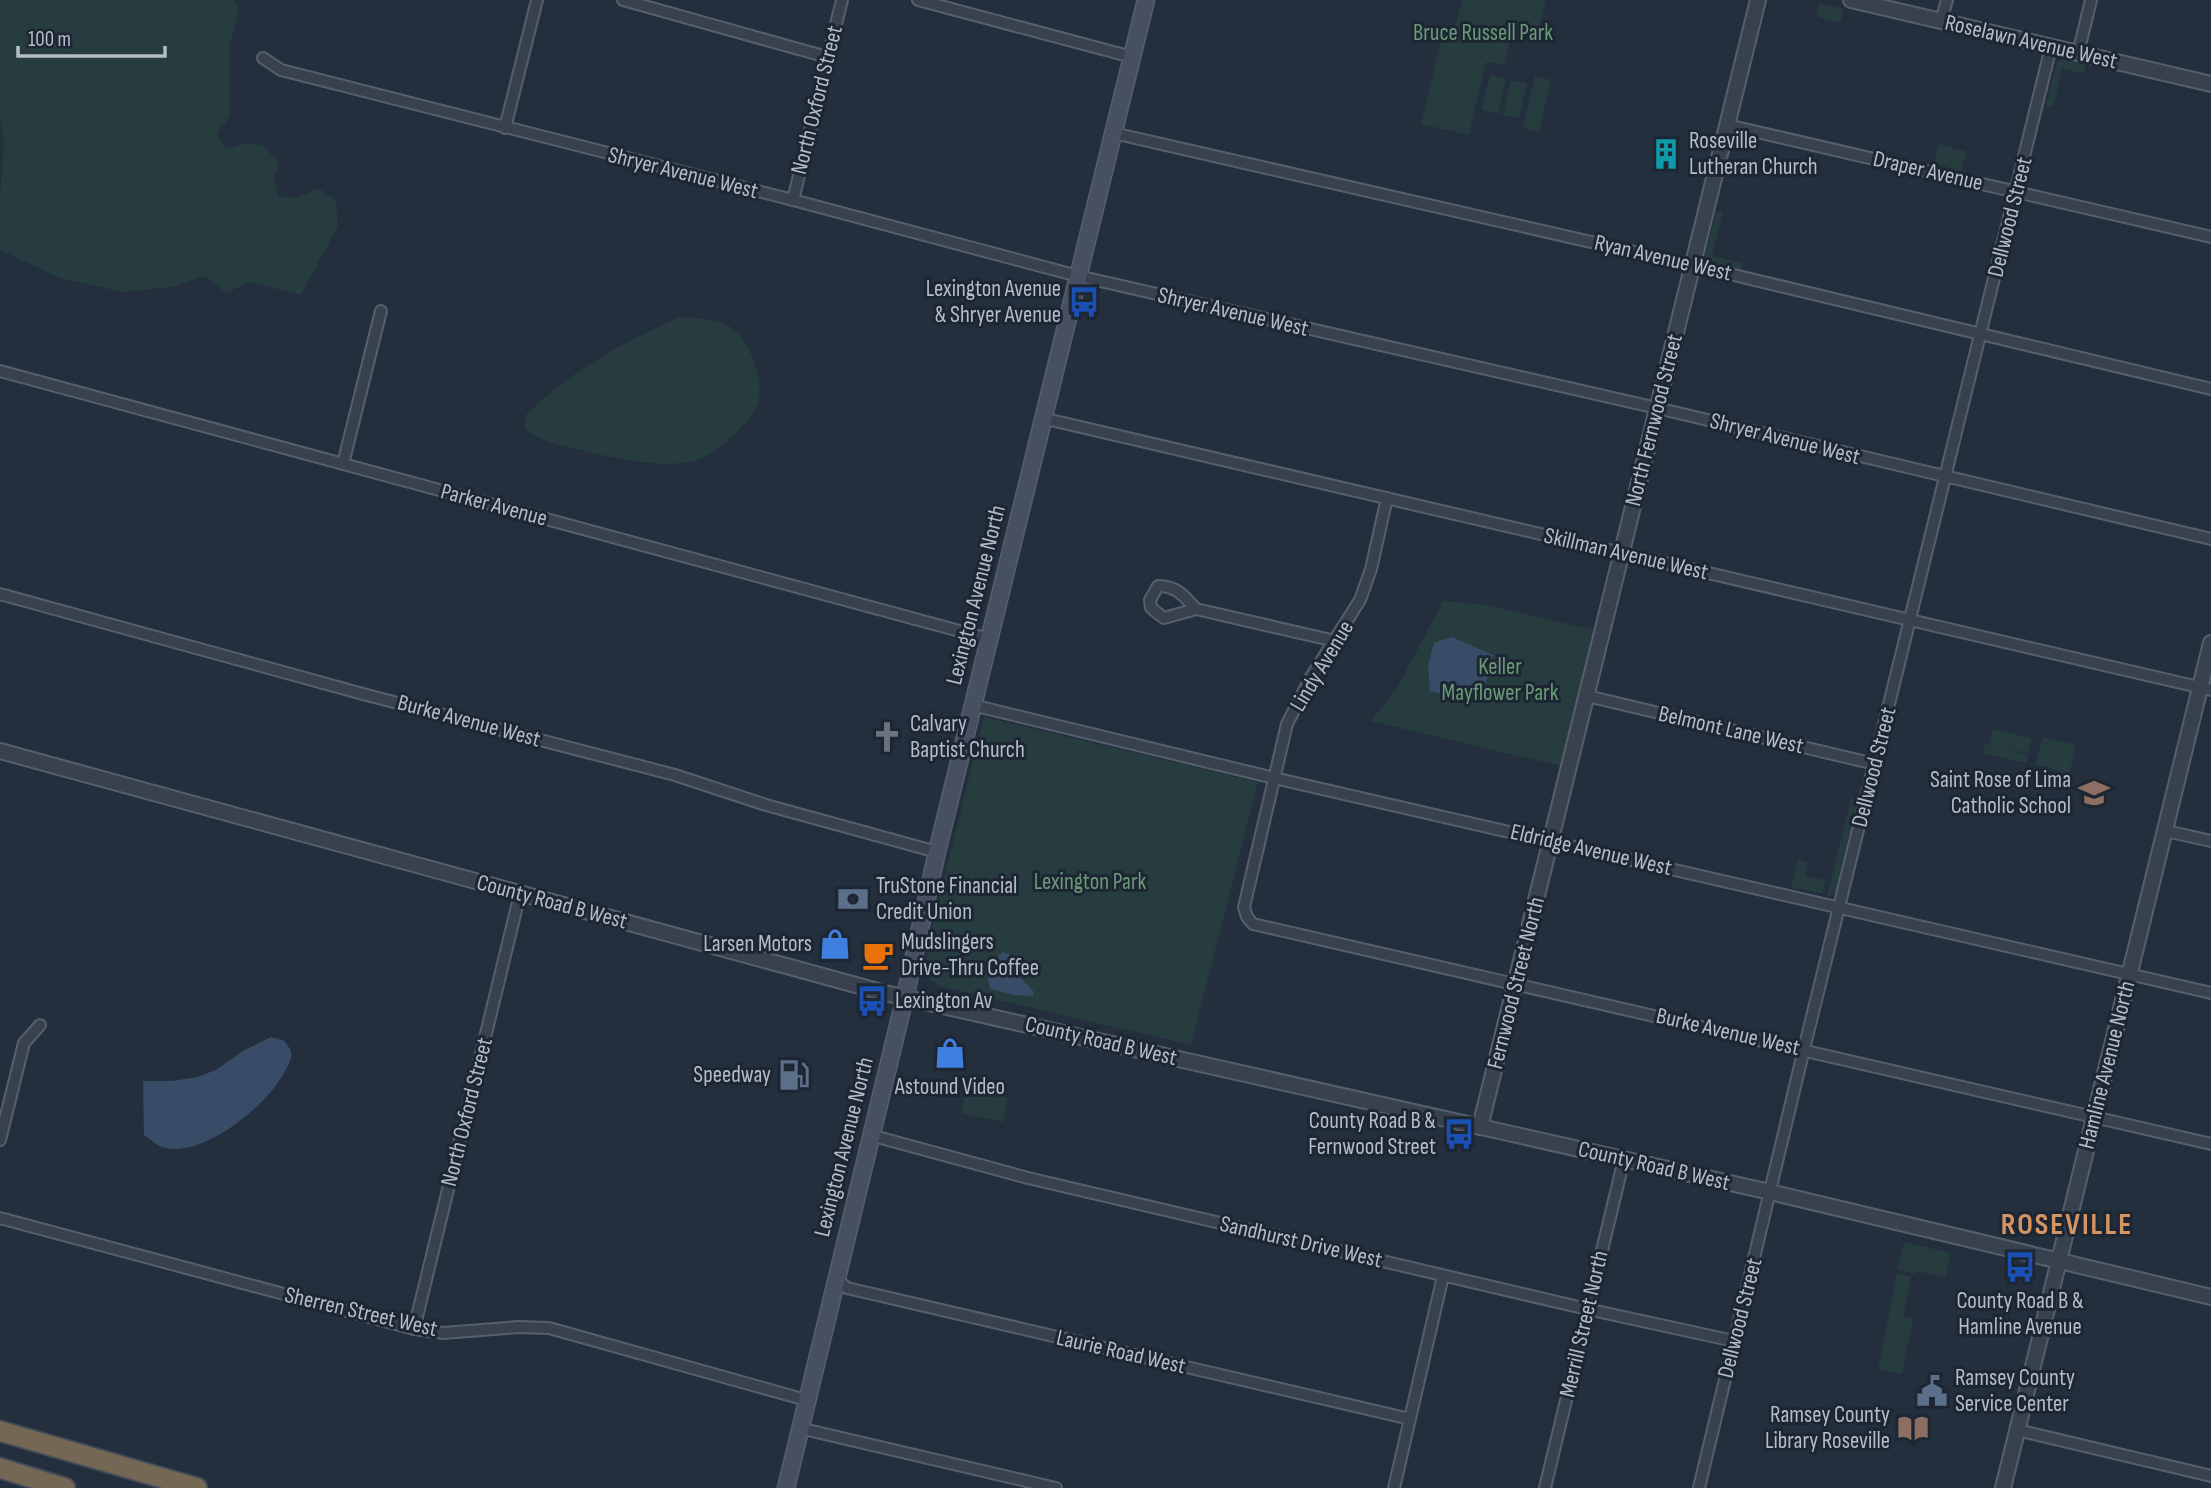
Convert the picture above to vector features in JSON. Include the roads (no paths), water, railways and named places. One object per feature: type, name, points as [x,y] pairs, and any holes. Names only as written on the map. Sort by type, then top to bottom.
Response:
[{"type":"highway","points":[[0,1431],[197,1488]]},
{"type":"highway","points":[[0,1468],[65,1488]]},
{"type":"main road","name":"Lexington Avenue North","points":[[786,1488],[1041,418],[1146,0]]},
{"type":"street","points":[[505,128],[537,0]]},
{"type":"street","points":[[623,0],[827,57]]},
{"type":"street","name":"North Oxford Street","points":[[793,200],[842,0]]},
{"type":"street","points":[[918,0],[1132,57]]},
{"type":"street","name":"North Fernwood Street","points":[[1551,840],[1758,0]]},
{"type":"street","name":"Roselawn Avenue West","points":[[1851,0],[2211,83]]},
{"type":"street","points":[[1941,21],[1947,0]]},
{"type":"street","points":[[2078,54],[2091,0]]},
{"type":"street","name":"Dellwood Street","points":[[1699,1488],[1804,1049],[2051,47]]},
{"type":"street","name":"Shryer Avenue West","points":[[263,58],[281,71],[793,200],[1078,276],[1657,408],[2211,539]]},
{"type":"street","name":"Draper Avenue","points":[[1727,125],[2211,237]]},
{"type":"street","name":"Ryan Avenue West","points":[[1113,134],[1692,265],[2211,389]]},
{"type":"street","points":[[343,464],[381,311]]},
{"type":"street","name":"Parker Avenue","points":[[0,371],[989,639]]},
{"type":"street","name":"Skillman Avenue West","points":[[1041,418],[2206,689]]},
{"type":"street","name":"Lindy Avenue","points":[[1247,917],[1244,907],[1287,724],[1297,702],[1351,617],[1366,588],[1387,498]]},
{"type":"street","name":"Burke Avenue West","points":[[0,594],[363,694],[675,775],[766,805],[937,852]]},
{"type":"street","points":[[1196,609],[1335,641]]},
{"type":"street","name":"Hamline Avenue North","points":[[2003,1488],[2166,831],[2206,689],[2211,643]]},
{"type":"street","name":"Belmont Lane West","points":[[1587,696],[1875,764]]},
{"type":"street","name":"Eldridge Avenue West","points":[[972,705],[1274,778],[2211,993]]},
{"type":"street","name":"County Road B West","points":[[0,751],[905,997],[1770,1192],[2211,1297]]},
{"type":"street","points":[[2166,831],[2211,841]]},
{"type":"street","name":"Fernwood Street North","points":[[1480,1127],[1551,840]]},
{"type":"street","name":"North Oxford Street","points":[[414,1329],[520,894]]},
{"type":"street","name":"Burke Avenue West","points":[[1247,917],[1253,924],[2211,1144]]},
{"type":"street","points":[[0,1140],[24,1043],[40,1026]]},
{"type":"street","name":"Sandhurst Drive West","points":[[870,1135],[1005,1172],[1443,1276],[1734,1341]]},
{"type":"street","name":"Merrill Street North","points":[[1545,1488],[1624,1159]]},
{"type":"street","name":"Sherren Street West","points":[[0,1218],[414,1329],[443,1333],[519,1327],[549,1328],[806,1400]]},
{"type":"street","points":[[1394,1488],[1443,1276]]},
{"type":"street","name":"Laurie Road West","points":[[835,1278],[847,1288],[1410,1419]]},
{"type":"street","points":[[799,1428],[1056,1488]]},
{"type":"street","points":[[2017,1430],[2211,1476]]},
{"type":"water","points":[[1452,637],[1493,655],[1488,677],[1478,697],[1451,697],[1430,691],[1428,665],[1434,643]]},
{"type":"water","points":[[1002,952],[1009,954],[1014,971],[1034,992],[1033,996],[990,989],[987,972]]},
{"type":"water","points":[[271,1037],[285,1041],[291,1051],[290,1061],[277,1084],[250,1113],[214,1137],[178,1149],[162,1147],[144,1135],[143,1081],[172,1081],[197,1077],[216,1070],[243,1051]]},
{"type":"place","name":"Roseville Lutheran Church","points":[[1666,154]]},
{"type":"place","name":"Lexington Avenue & Shryer Avenue","points":[[1084,302]]},
{"type":"place","name":"Calvary Baptist Church","points":[[887,737]]},
{"type":"place","name":"Saint Rose of Lima Catholic School","points":[[2094,793]]},
{"type":"place","name":"TruStone Financial Credit Union","points":[[853,899]]},
{"type":"place","name":"Larsen Motors","points":[[835,944]]},
{"type":"place","name":"Mudslingers Drive-Thru Coffee","points":[[878,955]]},
{"type":"place","name":"Lexington Av","points":[[872,1001]]},
{"type":"place","name":"Astound Video","points":[[950,1053]]},
{"type":"place","name":"Speedway","points":[[794,1075]]},
{"type":"place","name":"County Road B & Fernwood Street","points":[[1459,1134]]},
{"type":"place","name":"County Road B & Hamline Avenue","points":[[2020,1267]]},
{"type":"place","name":"Ramsey County Service Center","points":[[1932,1391]]},
{"type":"place","name":"Ramsey County Library Roseville","points":[[1913,1428]]},
{"type":"district","name":"ROSEVILLE","points":[[2067,1225]]},
{"type":"park label","name":"Bruce Russell Park","points":[[1483,33]]},
{"type":"park label","name":"Keller Mayflower Park","points":[[1500,680]]},
{"type":"park label","name":"Lexington Park","points":[[1090,882]]}]
